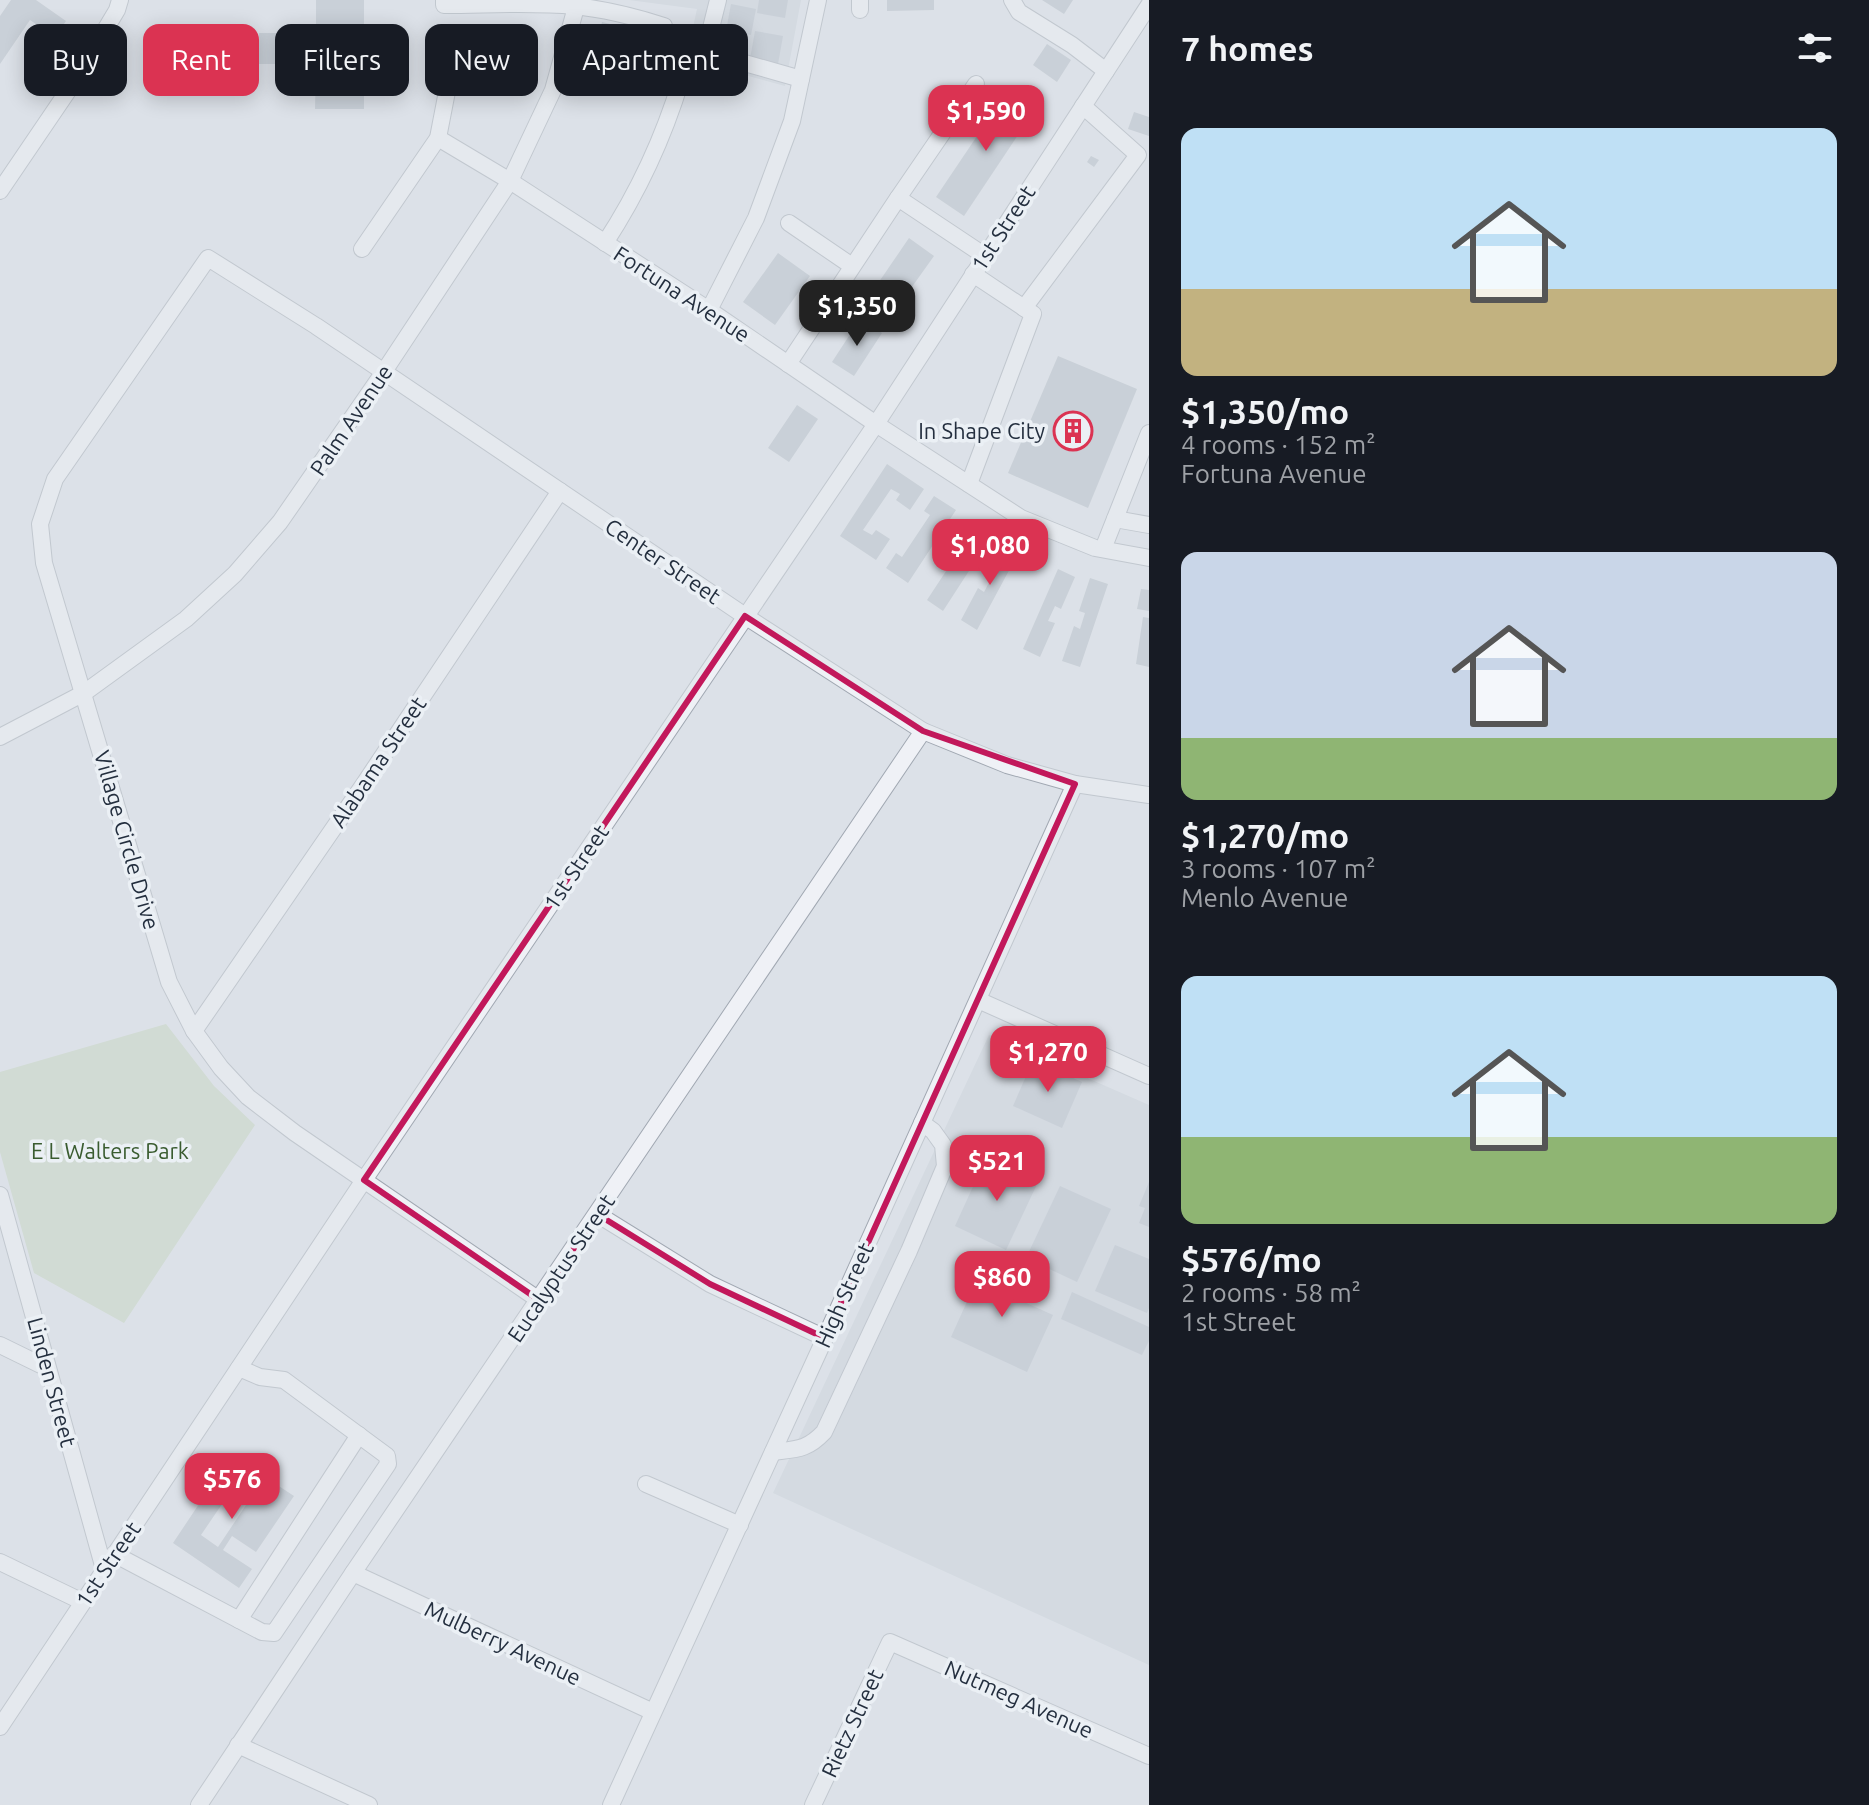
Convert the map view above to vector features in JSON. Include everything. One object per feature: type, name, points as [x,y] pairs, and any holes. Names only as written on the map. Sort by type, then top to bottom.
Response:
[{"type":"street","points":[[0,191],[74,82],[120,0]]},
{"type":"street","points":[[718,0],[710,32],[715,51],[734,60],[801,79]]},
{"type":"street","points":[[709,310],[756,218],[792,121],[818,0]]},
{"type":"street","points":[[1012,0],[1019,12],[1072,45],[1106,71]]},
{"type":"street","points":[[444,3],[577,3],[664,26],[681,80],[673,106],[628,209],[605,243]]},
{"type":"street","name":"Palm Avenue","points":[[0,737],[84,693],[186,619],[235,574],[280,522],[510,181],[553,90],[577,3]]},
{"type":"street","name":"1st Street","points":[[0,1727],[364,1180],[876,424],[1147,13]]},
{"type":"street","points":[[788,364],[976,84]]},
{"type":"street","points":[[362,249],[438,138],[446,96]]},
{"type":"street","points":[[1024,308],[1144,158],[1083,106]]},
{"type":"street","name":"Fortuna Avenue","points":[[438,138],[709,310],[1021,518],[1103,549],[1149,558]]},
{"type":"street","points":[[898,198],[985,256]]},
{"type":"street","points":[[789,223],[852,266]]},
{"type":"street","name":"Center Street","points":[[208,258],[316,326],[745,616],[923,731],[1007,765],[1075,784],[1149,795]]},
{"type":"street","name":"Village Circle Drive","points":[[208,258],[55,479],[40,524],[44,563],[169,982],[194,1031],[221,1068],[248,1097],[295,1133],[539,1300]]},
{"type":"street","points":[[969,484],[1033,314],[973,274]]},
{"type":"street","points":[[1103,549],[1149,433]]},
{"type":"street","name":"Alabama Street","points":[[194,1031],[560,491]]},
{"type":"street","points":[[1115,519],[1149,525]]},
{"type":"street","name":"Eucalyptus Street","points":[[199,1805],[923,731]]},
{"type":"street","name":"High Street","points":[[611,1805],[1075,784]]},
{"type":"street","points":[[978,1000],[1149,1076]]},
{"type":"street","points":[[773,1452],[802,1449],[824,1432],[909,1251],[945,1166],[943,1145],[933,1131],[922,1123]]},
{"type":"street","name":"Linden Street","points":[[0,1195],[104,1569]]},
{"type":"street","points":[[597,1214],[710,1284],[825,1338]]},
{"type":"street","points":[[0,1345],[47,1368]]},
{"type":"street","points":[[114,1554],[262,1632],[274,1633],[388,1464],[387,1456],[284,1380],[260,1377],[239,1368]]},
{"type":"street","points":[[239,1620],[359,1435]]},
{"type":"street","points":[[646,1484],[740,1525]]},
{"type":"street","points":[[0,1562],[83,1602]]},
{"type":"street","name":"Mulberry Avenue","points":[[353,1573],[653,1712]]},
{"type":"street","name":"Nutmeg Avenue","points":[[890,1642],[1149,1756]]},
{"type":"street","name":"Rietz Street","points":[[813,1805],[890,1642]]},
{"type":"street","points":[[238,1745],[369,1805]]},
{"type":"highlighted area","points":[[745,616],[923,731],[1075,784],[825,1338],[710,1284],[597,1214],[539,1300],[364,1180]]},
{"type":"shaded area","points":[[629,0],[801,0],[785,86],[748,76],[748,24],[694,24],[697,9]]},
{"type":"shaded area","points":[[989,1035],[1149,1105],[1149,1665],[773,1493]]},
{"type":"green space","name":"E L Walters Park","points":[[166,1024],[214,1086],[255,1125],[124,1323],[34,1273],[0,1152],[0,1072]]},
{"type":"building","points":[[11,0],[36,0],[66,21],[64,24],[36,24],[30,20],[24,24],[24,29],[0,64],[0,16]]},
{"type":"building","points":[[316,0],[364,0],[364,24],[316,24]]},
{"type":"building","points":[[759,0],[788,0],[785,18],[757,13]]},
{"type":"building","points":[[887,0],[934,0],[934,10],[887,11]]},
{"type":"building","points":[[1042,0],[1073,0],[1064,14]]},
{"type":"building","points":[[731,4],[756,9],[751,35],[748,35],[748,24],[727,24]]},
{"type":"building","points":[[755,31],[783,36],[778,64],[750,59]]},
{"type":"building","points":[[259,33],[275,33],[275,64],[259,64]]},
{"type":"building","points":[[1047,44],[1071,60],[1057,82],[1033,65]]},
{"type":"building","points":[[1008,90],[1036,108],[964,216],[936,197]]},
{"type":"building","points":[[315,96],[364,96],[364,109],[315,109]]},
{"type":"building","points":[[1134,112],[1149,117],[1149,136],[1128,129]]},
{"type":"building","points":[[1091,156],[1099,160],[1094,167],[1087,162]]},
{"type":"building","points":[[909,238],[934,256],[894,312],[870,295]]},
{"type":"building","points":[[778,253],[810,276],[775,325],[743,302]]},
{"type":"building","points":[[860,319],[882,333],[854,376],[832,362]]},
{"type":"building","name":"In Shape City","points":[[1058,356],[1137,389],[1088,508],[1008,473]]},
{"type":"building","points":[[797,405],[818,419],[789,462],[768,448]]},
{"type":"building","points":[[887,464],[924,489],[910,510],[896,500],[900,494],[891,489],[863,530],[872,535],[876,530],[890,539],[876,560],[840,536]]},
{"type":"building","points":[[934,496],[956,510],[908,583],[886,568],[896,553],[902,557],[930,515],[924,511]]},
{"type":"building","points":[[975,527],[991,537],[943,611],[927,600]]},
{"type":"building","points":[[1002,543],[1019,552],[977,630],[961,620],[978,588],[984,592],[992,577],[986,574]]},
{"type":"building","points":[[1058,569],[1075,577],[1061,609],[1055,606],[1048,621],[1055,623],[1040,657],[1023,649]]},
{"type":"building","points":[[1090,578],[1108,584],[1080,667],[1062,661],[1074,626],[1080,629],[1085,613],[1079,611]]},
{"type":"building","points":[[1141,589],[1149,590],[1149,611],[1137,609]]},
{"type":"building","points":[[1143,617],[1149,618],[1149,667],[1136,664]]},
{"type":"building","points":[[1033,1060],[1082,1082],[1062,1128],[1013,1106]]},
{"type":"building","points":[[987,1156],[1039,1180],[1006,1250],[955,1226]]},
{"type":"building","points":[[1149,1182],[1149,1227],[1139,1223],[1145,1208],[1139,1206]]},
{"type":"building","points":[[1060,1186],[1111,1209],[1077,1282],[1026,1258]]},
{"type":"building","points":[[1115,1245],[1149,1259],[1147,1313],[1095,1291]]},
{"type":"building","points":[[985,1262],[1032,1284],[1024,1302],[1053,1315],[1027,1372],[951,1337]]},
{"type":"building","points":[[1072,1292],[1149,1327],[1149,1341],[1142,1355],[1061,1319]]},
{"type":"building","points":[[231,1456],[247,1467],[239,1478],[256,1489],[265,1477],[294,1496],[256,1552],[232,1536],[223,1550],[252,1569],[239,1588],[173,1543]],"holes":[[[235,1485],[252,1496],[218,1547],[201,1535]]]},
{"type":"place","name":"In Shape City","points":[[1073,431]]}]
